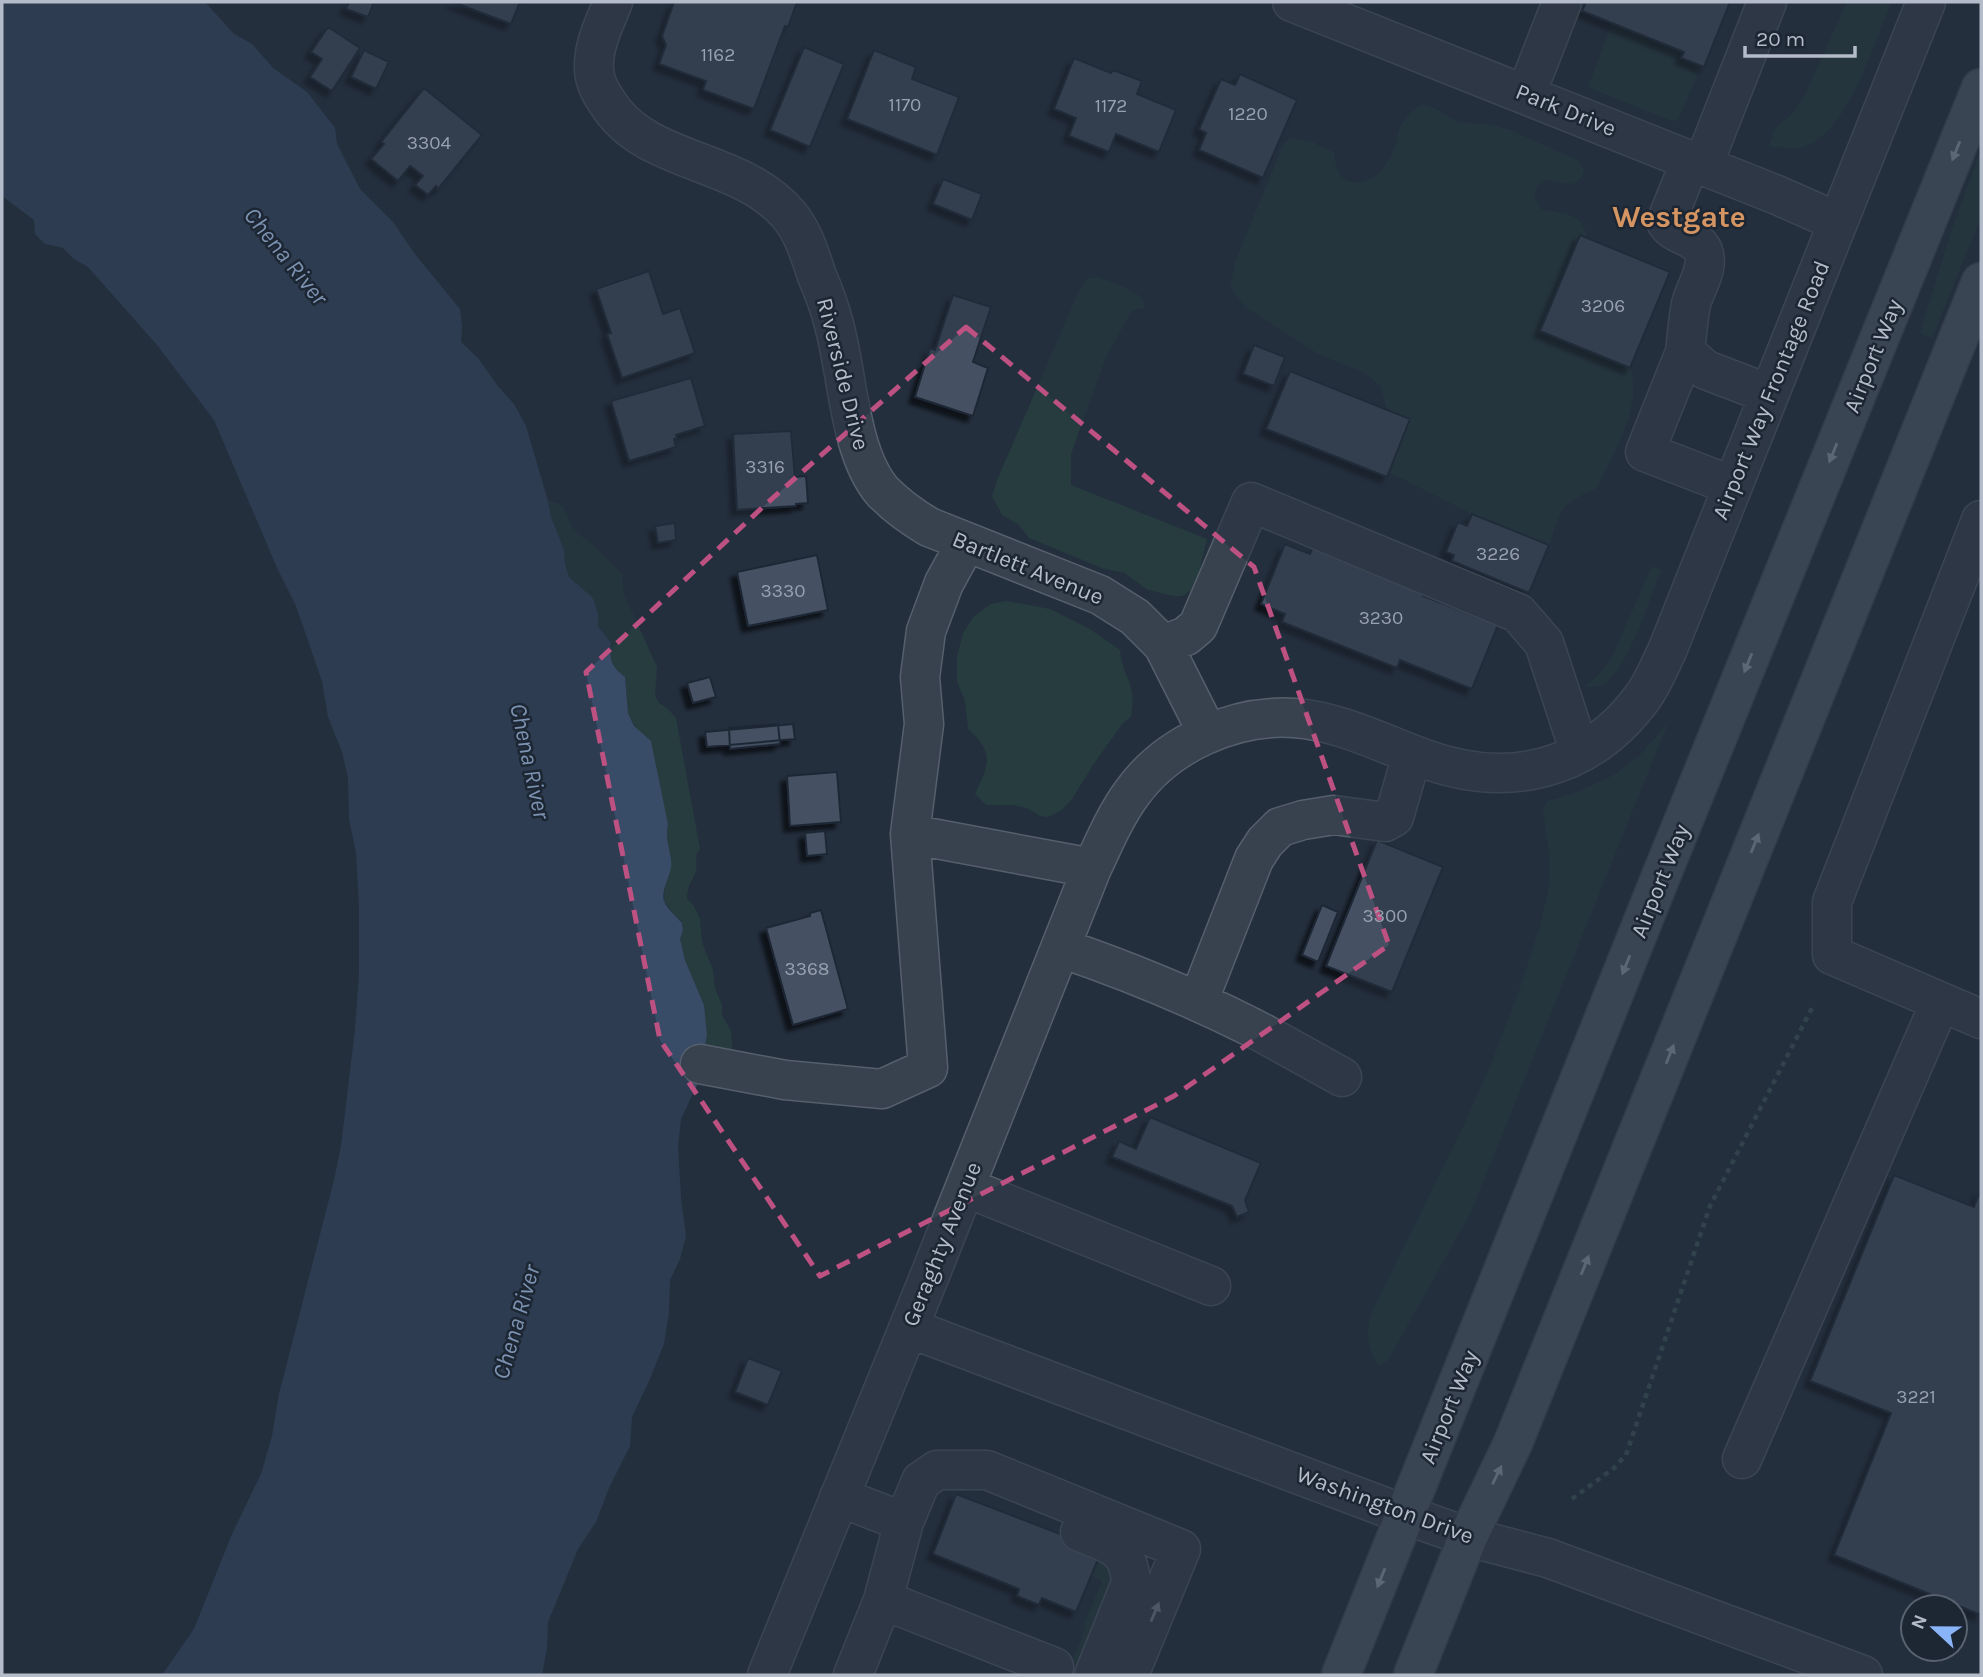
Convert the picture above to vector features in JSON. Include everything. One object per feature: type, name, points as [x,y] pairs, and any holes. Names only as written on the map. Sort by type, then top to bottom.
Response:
[{"type":"main road","name":"Airport Way","points":[[1341,1675],[1981,88]]},
{"type":"main road","points":[[1413,1675],[1468,1537],[1513,1443],[1981,282]]},
{"type":"street","name":"Riverside Drive","points":[[612,2],[597,42],[594,68],[599,90],[614,114],[637,135],[739,178],[767,195],[788,214],[805,242],[833,321],[856,433],[867,467],[882,491],[908,514]]},
{"type":"street","name":"Park Drive","points":[[1292,2],[1793,201],[1838,222]]},
{"type":"street","points":[[1525,94],[1562,2]]},
{"type":"street","points":[[1733,486],[1645,452],[1685,352],[1691,304],[1704,270],[1704,253],[1695,241],[1670,229],[1666,222],[1697,163],[1767,2]]},
{"type":"street","name":"Airport Way Frontage Road","points":[[1580,753],[1600,742],[1644,696],[1671,640],[1926,2]]},
{"type":"street","points":[[1685,352],[1706,370],[1769,394]]},
{"type":"street","points":[[1163,645],[1186,636],[1198,626],[1251,502],[1518,613],[1544,643],[1580,753],[1560,763],[1537,769],[1496,774],[1458,770],[1354,732],[1294,718],[1236,724],[1208,734]]},
{"type":"street","name":"Bartlett Avenue","points":[[908,514],[965,543],[1100,595],[1135,617],[1163,645],[1208,734]]},
{"type":"street","points":[[1981,520],[1832,902],[1832,955],[1981,1019]]},
{"type":"street","points":[[700,1064],[785,1080],[882,1089],[928,1068],[911,834],[925,724],[920,677],[926,631],[944,583],[965,543]]},
{"type":"street","name":"Geraghty Avenue","points":[[767,1675],[1092,868],[1132,793],[1151,771],[1170,755],[1208,734]]},
{"type":"street","points":[[1198,1002],[1254,859],[1265,842],[1280,827],[1303,820],[1334,815],[1385,822],[1394,817],[1412,755]]},
{"type":"street","points":[[911,834],[1092,868]]},
{"type":"street","points":[[1061,948],[1117,967],[1198,1002],[1252,1027],[1342,1077]]},
{"type":"street","points":[[1742,1459],[1940,1003]]},
{"type":"street","points":[[965,1188],[1211,1286]]},
{"type":"street","name":"Washington Drive","points":[[909,1328],[1406,1515],[1468,1537],[1548,1558],[1810,1666],[1863,1675]]},
{"type":"street","points":[[853,1675],[883,1600],[904,1522],[921,1481],[937,1470],[987,1470],[1181,1549],[1129,1675]]},
{"type":"street","points":[[957,1471],[997,1498],[1120,1550],[1128,1561],[1131,1583],[1094,1675]]},
{"type":"street","points":[[839,1497],[904,1522]]},
{"type":"street","points":[[883,1600],[1054,1667],[1052,1675]]},
{"type":"path","points":[[1572,1499],[1614,1468],[1626,1455],[1710,1206],[1812,1008]]},
{"type":"highlighted area","points":[[966,327],[1254,567],[1389,945],[1174,1096],[820,1276],[660,1040],[586,672],[765,505]]},
{"type":"green space","points":[[1847,2],[1891,2],[1868,62],[1846,107],[1818,139],[1798,148],[1769,146],[1775,129],[1793,113],[1803,99]]},
{"type":"green space","points":[[1612,23],[1684,52],[1682,58],[1701,66],[1678,120],[1672,121],[1588,87]]},
{"type":"green space","points":[[1421,105],[1434,108],[1458,122],[1492,125],[1510,130],[1579,161],[1584,170],[1581,178],[1573,184],[1545,180],[1537,186],[1534,197],[1541,209],[1576,218],[1581,222],[1587,237],[1580,235],[1540,331],[1630,368],[1633,399],[1618,445],[1597,488],[1575,499],[1564,509],[1549,545],[1472,514],[1389,472],[1410,420],[1387,410],[1381,386],[1363,372],[1318,354],[1244,306],[1230,286],[1236,260],[1284,143],[1291,138],[1312,142],[1334,153],[1340,175],[1348,181],[1360,182],[1374,177],[1385,166],[1393,153],[1401,126]]},
{"type":"green space","points":[[1981,150],[1981,217],[1932,338],[1920,333],[1952,229]]},
{"type":"green space","points":[[1097,277],[1127,288],[1141,297],[1145,308],[1132,310],[1106,357],[1071,454],[1071,485],[1207,539],[1198,576],[1190,591],[1182,596],[1148,590],[1124,573],[1102,568],[1029,538],[1018,524],[1002,515],[992,496],[1078,293],[1088,279]]},
{"type":"green space","points":[[548,501],[563,507],[572,527],[623,575],[624,594],[657,667],[655,696],[676,718],[700,849],[687,898],[700,919],[702,942],[713,970],[722,1015],[731,1031],[733,1059],[702,1054],[704,1005],[685,960],[680,939],[682,923],[664,901],[665,884],[671,867],[665,835],[668,824],[660,793],[628,713],[625,677],[612,662],[611,643],[598,626],[598,614],[593,598],[569,577],[564,550],[551,517]]},
{"type":"green space","points":[[1652,566],[1661,570],[1624,660],[1607,682],[1600,686],[1586,687],[1612,657]]},
{"type":"green space","points":[[1006,601],[1050,609],[1090,629],[1120,650],[1132,692],[1131,717],[1123,723],[1072,799],[1062,810],[1048,817],[1013,805],[986,805],[975,794],[984,775],[987,759],[977,737],[968,729],[965,701],[957,681],[957,656],[963,633],[974,616],[991,604]]},
{"type":"green space","points":[[1668,723],[1470,1214],[1388,1360],[1379,1366],[1368,1340],[1372,1312],[1492,1062],[1539,930],[1549,887],[1550,862],[1543,809],[1548,801],[1575,793],[1614,775],[1639,756]]},
{"type":"green space","points":[[1102,1550],[1121,1570],[1083,1675],[1070,1675],[1072,1661],[1086,1628],[1083,1627],[1102,1581],[1091,1576]]},
{"type":"water","name":"Chena River","points":[[2,2],[205,2],[234,34],[252,44],[273,68],[307,92],[335,128],[337,144],[360,189],[394,223],[414,253],[460,309],[461,342],[478,358],[514,404],[526,426],[551,517],[564,550],[569,577],[593,598],[598,614],[598,626],[611,643],[612,662],[625,677],[628,713],[634,726],[651,741],[668,824],[671,863],[664,901],[682,923],[680,939],[685,960],[704,1005],[707,1035],[697,1085],[681,1119],[678,1147],[686,1236],[680,1259],[670,1280],[664,1344],[632,1417],[630,1446],[596,1522],[578,1549],[548,1622],[542,1675],[162,1675],[194,1629],[232,1534],[261,1474],[334,1180],[341,1146],[359,973],[356,852],[349,819],[348,777],[342,752],[328,717],[322,681],[296,606],[214,420],[157,345],[88,267],[74,259],[63,248],[45,244],[35,234],[34,220],[2,196]]},
{"type":"building","points":[[349,2],[374,2],[368,17],[346,9]]},
{"type":"building","points":[[453,2],[520,2],[511,24]]},
{"type":"building","points":[[674,2],[797,2],[788,27],[785,26],[754,109],[703,90],[706,81],[659,64],[666,45],[662,36]]},
{"type":"building","points":[[1586,2],[1730,2],[1704,67],[1681,58],[1684,52],[1582,11]]},
{"type":"building","points":[[328,27],[360,48],[332,91],[310,77],[322,59],[311,52]]},
{"type":"building","points":[[804,47],[844,64],[810,147],[770,130]]},
{"type":"building","points":[[364,50],[389,62],[376,89],[351,77]]},
{"type":"building","points":[[874,50],[916,67],[912,79],[959,97],[937,155],[847,119]]},
{"type":"building","points":[[1074,58],[1111,73],[1113,70],[1142,81],[1137,94],[1176,110],[1159,152],[1116,134],[1109,152],[1069,136],[1076,118],[1054,109]]},
{"type":"building","points":[[1240,74],[1297,100],[1263,178],[1199,150],[1206,133],[1199,129],[1221,79],[1235,85]]},
{"type":"building","points":[[424,88],[482,135],[438,189],[436,186],[428,195],[415,185],[423,176],[410,166],[398,181],[371,159],[384,144],[381,142]]},
{"type":"building","points":[[943,179],[982,194],[972,220],[933,204]]},
{"type":"building","points":[[1580,235],[1670,272],[1630,368],[1540,331]]},
{"type":"building","points":[[649,271],[663,314],[680,308],[695,353],[622,378],[596,289]]},
{"type":"building","points":[[953,295],[991,307],[973,362],[988,368],[973,416],[915,397],[930,348],[935,350]]},
{"type":"building","points":[[1254,345],[1285,357],[1274,386],[1243,374]]},
{"type":"building","points":[[1290,371],[1410,419],[1387,477],[1266,429]]},
{"type":"building","points":[[691,378],[705,426],[676,435],[676,447],[629,461],[611,401]]},
{"type":"building","points":[[791,431],[795,477],[806,476],[808,503],[737,510],[733,434]]},
{"type":"building","points":[[1472,514],[1549,545],[1529,593],[1452,561],[1454,555],[1446,552],[1458,522],[1467,526]]},
{"type":"building","points":[[675,523],[676,540],[658,543],[655,526]]},
{"type":"building","points":[[1285,544],[1310,554],[1313,547],[1425,591],[1423,596],[1498,625],[1472,689],[1400,660],[1397,668],[1282,622],[1285,614],[1261,604]]},
{"type":"building","points":[[817,555],[828,610],[748,626],[737,572]]},
{"type":"building","points":[[710,677],[716,697],[693,703],[687,683]]},
{"type":"building","points":[[778,724],[780,744],[730,749],[729,728]]},
{"type":"building","points":[[793,724],[795,739],[707,747],[705,732]]},
{"type":"building","points":[[837,772],[841,822],[790,826],[787,776]]},
{"type":"building","points":[[825,831],[827,854],[807,856],[805,833]]},
{"type":"building","points":[[1377,840],[1443,867],[1392,992],[1326,966]]},
{"type":"building","points":[[1322,905],[1338,912],[1318,962],[1302,955]]},
{"type":"building","points":[[821,910],[848,1009],[793,1025],[766,928],[810,916],[810,913]]},
{"type":"building","points":[[1150,1117],[1261,1163],[1245,1200],[1249,1212],[1237,1217],[1232,1206],[1112,1157],[1119,1141],[1136,1149]]},
{"type":"building","points":[[1894,1175],[1974,1207],[1981,1189],[1981,1615],[1969,1610],[1969,1593],[1927,1593],[1834,1555],[1891,1413],[1810,1381]]},
{"type":"building","points":[[748,1358],[782,1371],[768,1405],[735,1392]]},
{"type":"building","points":[[956,1494],[1102,1550],[1076,1612],[1042,1598],[1039,1605],[1017,1596],[1019,1589],[933,1554]]},
{"type":"district","name":"Westgate","points":[[1679,217]]}]
